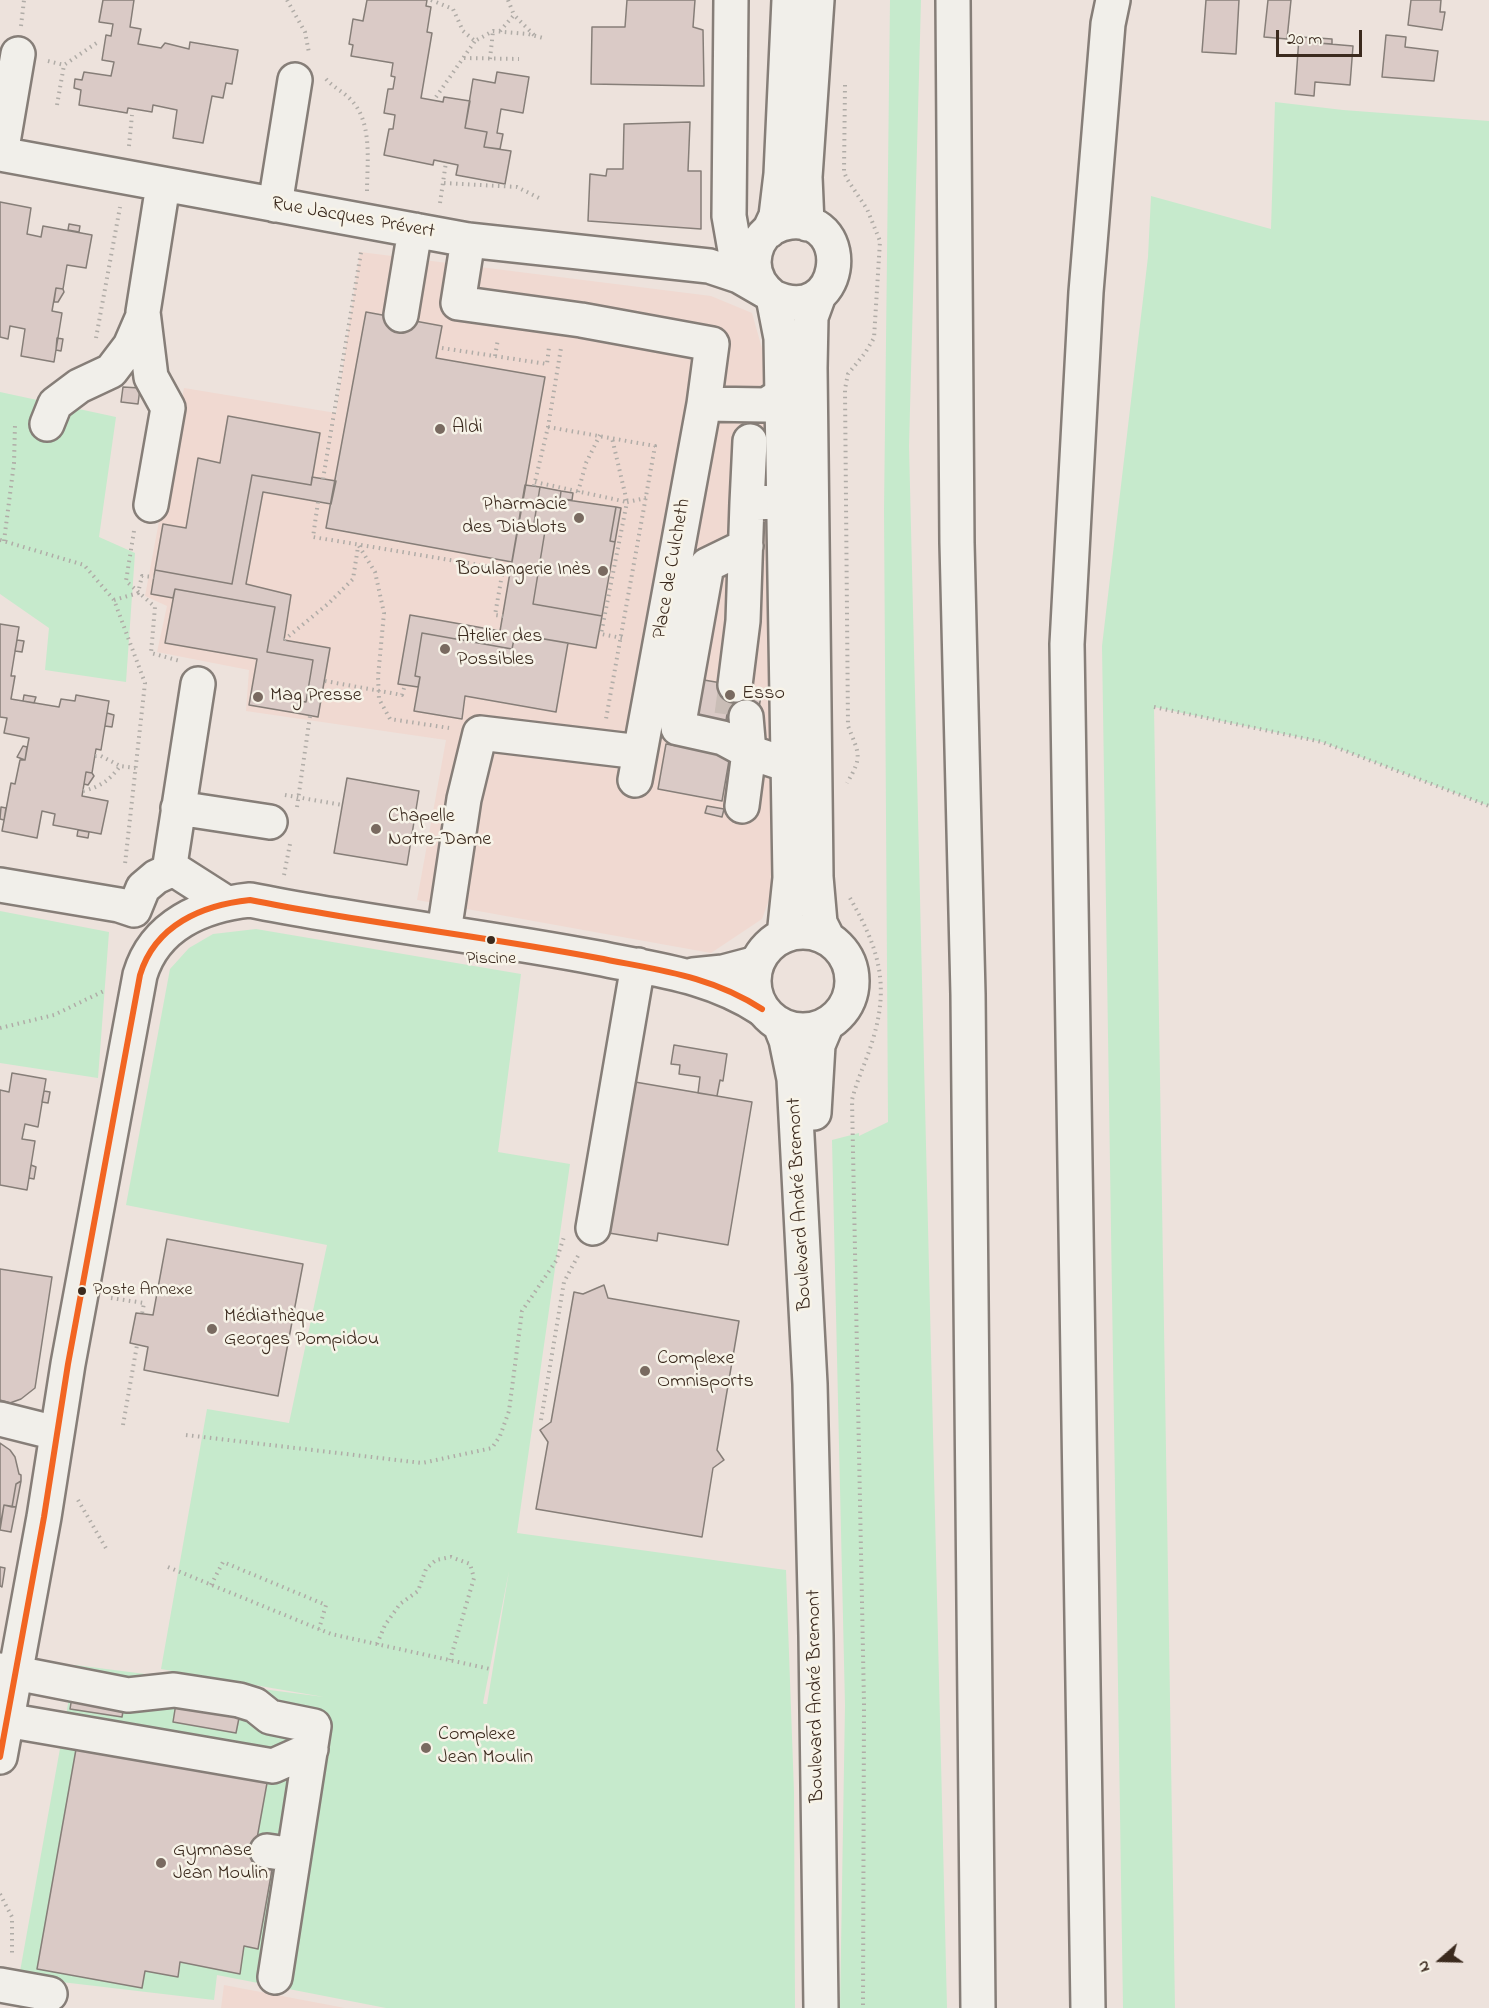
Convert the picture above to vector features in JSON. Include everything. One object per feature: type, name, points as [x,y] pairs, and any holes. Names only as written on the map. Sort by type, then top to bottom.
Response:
[{"type":"main road","points":[[731,0],[729,216],[744,248],[755,251],[754,261],[759,282],[769,294],[781,338],[790,878],[784,936]]},
{"type":"main road","points":[[744,248],[776,216],[789,0]]},
{"type":"main road","points":[[807,224],[805,177],[817,0]]},
{"type":"main road","points":[[952,0],[957,543],[968,982],[978,2008]]},
{"type":"main road","points":[[1088,2008],[1067,644],[1086,292],[1108,24],[1113,0]]},
{"type":"main road","points":[[1,154],[18,54]]},
{"type":"main road","points":[[275,205],[310,78]]},
{"type":"main road","name":"Rue Jacques Prévert","points":[[1,154],[468,240],[744,248],[739,276],[769,294]]},
{"type":"main road","points":[[47,424],[55,404],[79,386],[111,371],[130,346],[143,316],[163,184]]},
{"type":"main road","points":[[744,248],[785,223],[807,224],[825,236],[835,256],[832,278],[827,287],[811,300],[792,303],[769,294]]},
{"type":"main road","points":[[401,315],[424,232]]},
{"type":"main road","name":"Place de Culcheth","points":[[468,240],[458,303],[559,317],[712,344],[704,404],[637,766],[601,747],[480,733]]},
{"type":"main road","points":[[0,1757],[6,1720],[8,1672],[44,1517],[56,1433],[142,967],[153,946],[169,929],[194,913],[225,902],[250,900],[638,965],[688,976],[745,997],[771,1017],[792,1029],[806,1030],[826,1026],[843,1009],[850,994],[852,979],[848,963],[840,950],[828,939],[820,923],[816,877],[810,358],[811,317],[819,295]]},
{"type":"main road","points":[[143,316],[151,377],[168,408],[143,516]]},
{"type":"main road","points":[[704,404],[766,405],[783,393]]},
{"type":"main road","points":[[742,806],[743,621],[750,441]]},
{"type":"main road","points":[[747,503],[785,502]]},
{"type":"main road","points":[[741,717],[723,738],[678,728],[707,565],[746,546]]},
{"type":"main road","points":[[169,872],[198,684]]},
{"type":"main road","points":[[741,717],[788,765]]},
{"type":"main road","points":[[444,932],[464,863],[475,800],[480,733]]},
{"type":"main road","points":[[178,808],[270,822]]},
{"type":"main road","points":[[127,908],[143,888],[156,877],[169,872],[178,872],[225,902]]},
{"type":"main road","points":[[0,885],[127,908]]},
{"type":"main road","points":[[127,908],[142,967]]},
{"type":"main road","points":[[771,1017],[754,991],[757,963],[763,952],[784,936],[799,932],[812,933],[828,939]]},
{"type":"main road","points":[[688,976],[723,972],[757,963]]},
{"type":"main road","points":[[580,1229],[638,965]]},
{"type":"main road","name":"Boulevard André Bremont","points":[[771,1017],[786,1040],[794,1079],[810,1384],[817,1659],[821,2008]]},
{"type":"main road","name":"Boulevard André Bremont","points":[[810,1384],[815,1082],[818,1045],[826,1026]]},
{"type":"main road","points":[[0,1419],[56,1433]]},
{"type":"main road","points":[[8,1672],[128,1695],[174,1690],[239,1700],[255,1705],[270,1717],[314,1726],[311,1749],[280,1853],[275,1977]]},
{"type":"main road","points":[[6,1720],[273,1766],[311,1749]]},
{"type":"main road","points":[[6,1986],[50,1994]]},
{"type":"path","points":[[287,0],[305,32],[310,59],[310,78],[332,86],[353,101],[366,127],[367,221],[323,479]]},
{"type":"path","points":[[431,0],[453,9],[463,31],[475,41]]},
{"type":"path","points":[[508,0],[514,15],[534,35]]},
{"type":"path","points":[[500,31],[514,15]]},
{"type":"path","points":[[490,59],[493,31]]},
{"type":"path","points":[[436,97],[475,41],[493,31],[543,38]]},
{"type":"path","points":[[57,105],[64,65],[98,42]]},
{"type":"path","points":[[18,54],[64,65]]},
{"type":"path","points":[[463,58],[519,59]]},
{"type":"path","points":[[845,80],[844,171],[867,209],[880,241],[874,338],[848,374],[845,389],[848,726],[857,749],[858,765],[846,785]]},
{"type":"path","points":[[424,232],[444,183],[446,162]]},
{"type":"path","points":[[444,183],[517,187],[539,198]]},
{"type":"path","points":[[442,348],[547,364],[559,317]]},
{"type":"path","points":[[559,317],[548,427],[535,484],[627,502],[646,498]]},
{"type":"path","points":[[548,427],[655,446],[601,747]]},
{"type":"path","points":[[578,492],[586,463],[600,435]]},
{"type":"path","points":[[612,438],[627,502],[601,634],[622,638]]},
{"type":"path","points":[[318,502],[313,537],[503,568],[495,615],[503,616]]},
{"type":"path","points":[[143,516],[126,581],[155,607],[151,653],[201,666],[198,684]]},
{"type":"path","points":[[0,540],[84,565],[114,600],[145,683],[136,768],[127,908]]},
{"type":"path","points":[[284,640],[329,603],[353,579],[358,546]]},
{"type":"path","points":[[358,546],[375,572],[384,613],[378,677],[379,699],[390,719],[480,733]]},
{"type":"path","points":[[138,593],[142,576],[154,577]]},
{"type":"path","points":[[114,600],[138,593]]},
{"type":"path","points":[[325,681],[402,695],[405,685]]},
{"type":"path","points":[[1154,707],[1323,742],[1489,806]]},
{"type":"path","points":[[95,756],[111,760],[120,766],[136,768]]},
{"type":"path","points":[[82,791],[105,783],[120,766]]},
{"type":"path","points":[[298,797],[342,805]]},
{"type":"path","points":[[848,894],[871,939],[880,967],[880,1010],[873,1040],[852,1100],[864,1703],[863,2008]]},
{"type":"path","points":[[0,1028],[54,1015],[111,988],[117,969],[142,967]]},
{"type":"path","points":[[541,1420],[564,1282],[580,1229]]},
{"type":"path","points":[[186,1435],[422,1464],[492,1448],[500,1436],[509,1411],[522,1311],[580,1229]]},
{"type":"path","points":[[81,1293],[144,1303],[142,1314]]},
{"type":"path","points":[[123,1425],[137,1345]]},
{"type":"path","points":[[377,1644],[385,1625],[400,1604],[418,1591],[426,1569],[436,1560],[451,1557],[470,1564],[474,1578],[450,1660]]},
{"type":"path","points":[[211,1585],[223,1562],[326,1605],[319,1629]]},
{"type":"path","points":[[168,1567],[331,1634],[490,1670]]},
{"type":"path","points":[[0,1894],[12,1917],[6,1986]]},
{"type":"shaded area","points":[[360,252],[711,296],[752,313],[765,359],[772,892],[762,919],[711,953],[417,900],[446,740],[246,711],[249,670],[157,652],[167,606],[145,596],[184,388],[336,413]]},
{"type":"shaded area","points":[[224,1985],[345,2008],[221,2008]]},
{"type":"green space","points":[[890,0],[921,0],[909,446],[947,2008],[840,2008],[845,1705],[832,1140],[859,1133],[859,1136],[888,1122],[884,511]]},
{"type":"green space","points":[[1275,102],[1343,110],[1489,121],[1489,806],[1322,742],[1154,707],[1175,2008],[1123,2008],[1102,646],[1148,257],[1151,196],[1271,229]]},
{"type":"green space","points":[[0,392],[116,417],[99,537],[135,553],[126,682],[45,670],[49,628],[0,594]]},
{"type":"green space","points":[[0,911],[109,932],[98,1078],[0,1063]]},
{"type":"green space","points":[[256,929],[521,974],[498,1152],[570,1164],[517,1533],[786,1570],[794,1792],[795,2008],[386,2008],[217,1975],[214,2000],[19,1977],[75,1665],[324,1697],[161,1669],[207,1409],[289,1423],[327,1245],[126,1205],[170,969],[189,948],[213,934]],"holes":[[[509,1571],[487,1704],[483,1703]]]},
{"type":"building","points":[[103,0],[134,0],[130,27],[141,29],[138,44],[161,48],[165,43],[189,49],[190,42],[238,50],[232,84],[226,83],[223,98],[212,96],[203,143],[173,138],[177,110],[153,105],[152,112],[128,108],[127,113],[79,105],[81,90],[74,88],[75,79],[82,80],[84,72],[111,76],[114,62],[102,60],[106,35],[111,36],[113,24],[99,22]]},
{"type":"building","points":[[367,0],[427,0],[426,6],[431,7],[427,32],[432,33],[421,98],[443,102],[444,97],[470,101],[465,128],[487,132],[484,147],[511,151],[505,184],[456,175],[458,165],[434,160],[433,165],[384,155],[389,129],[393,129],[395,115],[384,113],[388,89],[393,89],[395,77],[391,76],[393,63],[351,56],[353,45],[349,44],[353,19],[363,21]]},
{"type":"building","points":[[627,0],[695,0],[693,27],[703,30],[704,86],[591,84],[592,27],[625,27]]},
{"type":"building","points":[[1206,0],[1239,0],[1236,54],[1202,52]]},
{"type":"building","points":[[1268,0],[1291,0],[1287,39],[1264,37]]},
{"type":"building","points":[[1411,0],[1441,0],[1440,12],[1445,12],[1442,30],[1408,25]]},
{"type":"building","points":[[1386,35],[1406,37],[1405,47],[1438,51],[1434,81],[1382,77]]},
{"type":"building","points":[[1299,37],[1318,38],[1318,43],[1353,46],[1350,85],[1315,82],[1314,96],[1295,94]]},
{"type":"building","points":[[1318,38],[1332,39],[1332,44],[1318,43]]},
{"type":"building","points":[[497,72],[529,77],[523,113],[501,109],[497,133],[503,134],[500,149],[484,147],[487,132],[465,128],[473,79],[495,83]]},
{"type":"building","points":[[690,122],[688,171],[701,171],[701,229],[588,221],[590,174],[606,176],[607,169],[623,169],[624,124]]},
{"type":"building","points":[[0,202],[31,208],[27,234],[41,237],[43,226],[92,235],[86,268],[67,265],[63,289],[56,288],[52,311],[62,313],[54,362],[21,356],[25,329],[10,326],[8,339],[0,337]]},
{"type":"building","points":[[69,224],[80,226],[79,232],[68,230]]},
{"type":"building","points":[[56,288],[63,289],[64,292],[58,302],[54,302]]},
{"type":"building","name":"Aldi","points":[[366,312],[442,326],[436,358],[545,377],[512,562],[326,528]]},
{"type":"building","points":[[57,338],[63,339],[61,351],[56,350]]},
{"type":"building","points":[[123,387],[140,388],[138,404],[121,402]]},
{"type":"building","points":[[228,416],[320,433],[311,485],[252,475],[232,584],[155,570],[163,524],[186,528],[198,458],[220,463]]},
{"type":"building","points":[[252,475],[311,485],[312,477],[336,481],[331,504],[263,492],[246,584],[291,595],[284,640],[330,648],[318,717],[296,713],[299,701],[306,702],[313,660],[267,652],[275,607],[175,589],[173,598],[151,594],[155,570],[232,584]]},
{"type":"building","points":[[525,485],[540,487],[533,529],[545,531],[533,604],[602,616],[596,648],[515,634],[512,649],[422,633],[415,676],[420,677],[418,687],[398,684],[410,615],[500,631]]},
{"type":"building","points":[[540,487],[561,491],[560,499],[616,507],[610,541],[615,542],[602,616],[533,604],[545,531],[533,529]]},
{"type":"building","points":[[561,491],[573,493],[572,500],[560,499]]},
{"type":"building","points":[[616,507],[621,508],[615,542],[610,541]]},
{"type":"building","points":[[175,589],[275,607],[267,652],[313,660],[306,702],[299,701],[296,713],[249,705],[257,659],[165,643]]},
{"type":"building","points":[[0,624],[19,627],[11,676],[15,676],[11,699],[59,707],[61,699],[75,701],[76,695],[109,701],[101,750],[96,749],[92,773],[86,772],[82,796],[108,801],[101,834],[53,825],[55,814],[42,811],[37,838],[2,831],[11,783],[15,784],[20,760],[25,760],[29,738],[4,733],[7,718],[0,717]]},
{"type":"building","points":[[422,633],[512,649],[515,634],[568,643],[556,712],[465,696],[462,719],[414,711],[420,677],[415,676]]},
{"type":"building","points":[[17,640],[24,641],[22,652],[15,651]]},
{"type":"building","points":[[704,680],[762,690],[757,719],[727,714],[721,753],[692,748]]},
{"type":"building","points":[[24,695],[36,697],[34,703],[23,701]]},
{"type":"building","points":[[107,713],[114,715],[112,727],[105,726]]},
{"type":"building","points":[[666,744],[730,755],[722,801],[658,789]]},
{"type":"building","points":[[23,746],[27,747],[25,760],[17,757]]},
{"type":"building","points":[[86,772],[94,776],[88,785],[84,784]]},
{"type":"building","name":"Chapelle Notre-Dame","points":[[347,778],[419,791],[407,865],[334,853]]},
{"type":"building","points":[[707,806],[724,809],[722,817],[705,813]]},
{"type":"building","points":[[1,807],[6,808],[4,820],[0,819]]},
{"type":"building","points":[[78,830],[89,832],[88,838],[77,836]]},
{"type":"building","points":[[674,1045],[727,1054],[723,1081],[720,1080],[717,1096],[698,1093],[700,1077],[679,1074],[680,1065],[671,1064]]},
{"type":"building","points":[[12,1073],[46,1079],[38,1127],[25,1124],[22,1139],[35,1141],[27,1190],[0,1185],[0,1090],[9,1092]]},
{"type":"building","points":[[635,1082],[752,1102],[728,1245],[658,1233],[657,1241],[609,1233]]},
{"type":"building","points":[[44,1091],[50,1092],[48,1103],[42,1102]]},
{"type":"building","points":[[31,1165],[36,1167],[34,1179],[29,1178]]},
{"type":"building","name":"Médiathèque Georges Pompidou","points":[[167,1239],[303,1264],[278,1396],[144,1370],[148,1347],[130,1343],[136,1313],[153,1315]]},
{"type":"building","points":[[0,1269],[52,1277],[35,1388],[21,1399],[10,1403],[0,1400]]},
{"type":"building","name":"Complexe Omnisports","points":[[604,1285],[608,1298],[739,1321],[717,1450],[724,1460],[713,1468],[702,1537],[536,1509],[548,1442],[540,1430],[551,1422],[574,1292],[583,1294]]},
{"type":"building","points":[[0,1443],[15,1457],[21,1481],[16,1484],[12,1507],[4,1505],[0,1527]]},
{"type":"building","points":[[21,1481],[16,1507],[12,1507],[16,1484]]},
{"type":"building","points":[[4,1505],[16,1507],[11,1532],[0,1530]]},
{"type":"building","points":[[0,1567],[5,1568],[2,1587],[0,1586]]},
{"type":"building","points":[[73,1691],[125,1701],[122,1717],[70,1709]]},
{"type":"building","points":[[177,1697],[241,1708],[236,1733],[173,1722]]},
{"type":"building","name":"Gymnase Jean Moulin","points":[[78,1738],[269,1772],[256,1844],[273,1864],[258,1949],[244,1946],[240,1974],[180,1962],[178,1977],[145,1971],[142,1988],[37,1969]]},
{"type":"tunnel","points":[[731,715],[735,685]]},
{"type":"transit line","points":[[0,1757],[44,1517],[68,1364],[140,975],[147,958],[169,931],[198,913],[250,900],[662,970],[723,988],[762,1009]]},
{"type":"place","name":"Aldi","points":[[440,429]]},
{"type":"place","name":"Pharmacie des Diablots","points":[[579,518]]},
{"type":"place","name":"Boulangerie Inès","points":[[603,571]]},
{"type":"place","name":"Atelier des Possibles","points":[[445,649]]},
{"type":"place","name":"Esso","points":[[730,695]]},
{"type":"place","name":"Mag Presse","points":[[258,697]]},
{"type":"place","name":"Chapelle Notre-Dame","points":[[376,829]]},
{"type":"place","name":"Piscine","points":[[491,940]]},
{"type":"place","name":"Poste Annexe","points":[[82,1291]]},
{"type":"place","name":"Médiathèque Georges Pompidou","points":[[212,1329]]},
{"type":"place","name":"Complexe Omnisports","points":[[645,1371]]},
{"type":"place","name":"Complexe Jean Moulin","points":[[426,1748]]},
{"type":"place","name":"Gymnase Jean Moulin","points":[[161,1863]]}]
